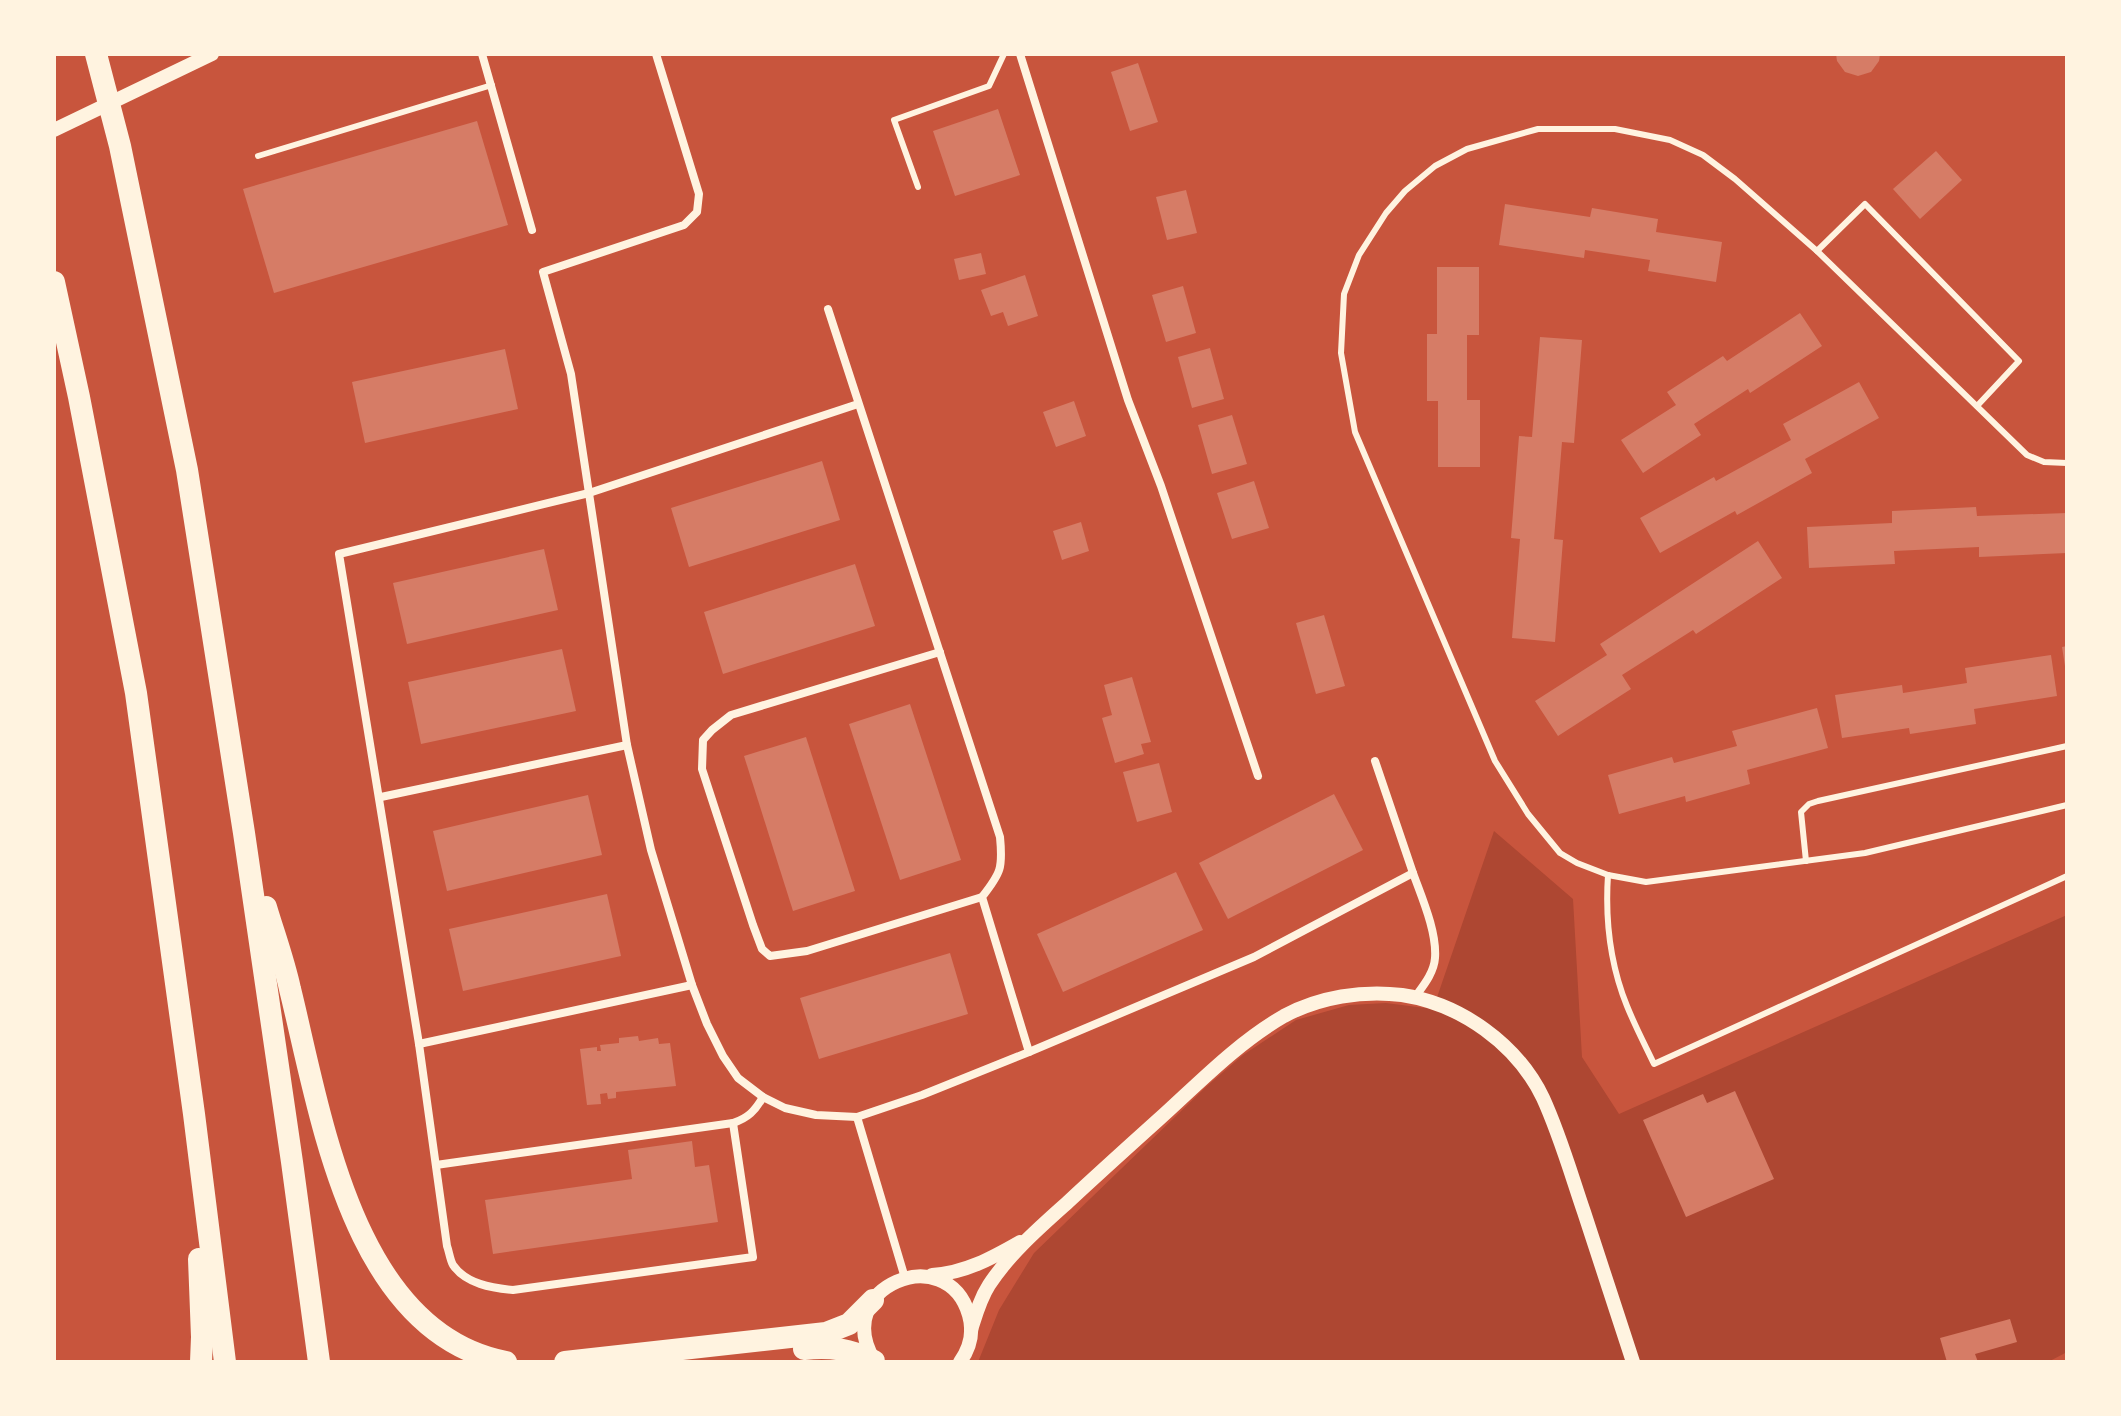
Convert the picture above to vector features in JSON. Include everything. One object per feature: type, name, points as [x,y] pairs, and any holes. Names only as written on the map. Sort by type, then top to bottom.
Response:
[{"type":"highway","points":[[96,54],[120,146],[187,470],[295,1177],[319,1362]]},
{"type":"highway","points":[[54,282],[136,693],[225,1362]]},
{"type":"highway","points":[[244,833],[289,985],[323,1128],[354,1219],[406,1304],[448,1341],[485,1358],[506,1362]]},
{"type":"highway","points":[[194,1114],[201,1362]]},
{"type":"highway","points":[[565,1362],[826,1333],[849,1324],[873,1300]]},
{"type":"highway","points":[[679,1362],[831,1347],[857,1352],[875,1361]]},
{"type":"street","points":[[54,130],[212,54]]},
{"type":"street","points":[[482,54],[532,230]]},
{"type":"street","points":[[656,54],[699,194],[697,212],[684,225],[543,272],[571,374],[627,745],[651,850],[692,985],[707,1024],[738,1078],[763,1097],[785,1108],[816,1115],[857,1117],[1029,1052],[1254,957],[1413,873]]},
{"type":"street","points":[[1020,54],[1128,400],[1161,486],[1258,776]]},
{"type":"street","points":[[828,309],[858,404],[940,652],[1000,837],[1002,859],[998,876],[982,897],[807,951],[770,956],[762,949],[757,937],[702,769],[703,740],[731,715],[940,652]]},
{"type":"street","points":[[733,1123],[753,1257],[513,1290],[490,1288],[469,1279],[453,1265],[447,1246],[381,797],[339,554],[589,493],[858,404]]},
{"type":"street","points":[[381,797],[627,745]]},
{"type":"street","points":[[1375,761],[1431,927],[1435,959],[1430,975],[1415,997]]},
{"type":"street","points":[[982,897],[1029,1052]]},
{"type":"street","points":[[419,1044],[692,985]]},
{"type":"street","points":[[960,1362],[969,1344],[983,1296],[1031,1236],[1236,1049],[1284,1016],[1319,1002],[1361,994],[1396,994],[1448,1008],[1482,1028],[1499,1041],[1529,1075],[1542,1096],[1558,1134],[1633,1362]]},
{"type":"street","points":[[436,1165],[733,1123],[746,1118],[763,1097]]},
{"type":"street","points":[[857,1117],[912,1277]]},
{"type":"street","points":[[875,1361],[864,1332],[867,1314],[873,1300],[888,1285],[912,1277],[957,1272],[1031,1236]]},
{"type":"street","points":[[912,1277],[935,1279],[954,1290],[968,1311],[971,1330]]},
{"type":"lane","points":[[918,187],[894,120],[989,86],[1004,54]]},
{"type":"lane","points":[[258,156],[492,85]]},
{"type":"lane","points":[[2067,463],[2044,462],[2027,455],[1817,251],[1735,179],[1703,155],[1670,140],[1615,129],[1538,129],[1467,149],[1435,166],[1405,191],[1386,213],[1359,255],[1344,294],[1341,353],[1355,432],[1495,761],[1528,814],[1560,853],[1608,875],[1646,882],[1865,853],[2067,805]]},
{"type":"lane","points":[[1817,251],[1865,204],[2019,361],[1977,406]]},
{"type":"lane","points":[[1806,861],[1801,812],[1809,804],[2067,746]]},
{"type":"lane","points":[[1608,875],[1607,903],[1613,959],[1627,1007],[1654,1064],[2067,876]]},
{"type":"shaded area","points":[[1494,831],[1573,899],[1582,1057],[1619,1114],[2067,915],[2067,1352],[2048,1362],[978,1362],[999,1310],[1034,1253],[1243,1055],[1296,1020],[1349,1005],[1386,1003],[1433,1009]]},
{"type":"building","points":[[1836,54],[1880,54],[1871,72],[1858,76],[1845,72]]},
{"type":"building","points":[[1138,63],[1158,122],[1130,131],[1111,72]]},
{"type":"building","points":[[998,109],[1020,175],[955,196],[933,131]]},
{"type":"building","points":[[477,121],[508,225],[274,293],[243,189]]},
{"type":"building","points":[[1936,151],[1962,180],[1920,219],[1893,189]]},
{"type":"building","points":[[1186,190],[1197,233],[1167,240],[1156,197]]},
{"type":"building","points":[[1505,204],[1590,217],[1592,208],[1658,219],[1656,232],[1722,242],[1716,282],[1648,271],[1650,260],[1585,250],[1584,258],[1499,245]]},
{"type":"building","points":[[981,253],[986,274],[959,280],[954,259]]},
{"type":"building","points":[[1437,267],[1479,267],[1479,335],[1467,335],[1467,400],[1480,400],[1480,467],[1438,467],[1438,401],[1427,401],[1427,334],[1437,334]]},
{"type":"building","points":[[1025,275],[1038,316],[1008,326],[1003,312],[991,316],[981,290]]},
{"type":"building","points":[[1183,286],[1196,333],[1166,342],[1152,295]]},
{"type":"building","points":[[1800,313],[1822,346],[1750,393],[1748,389],[1694,424],[1701,435],[1643,473],[1621,440],[1676,405],[1667,392],[1723,356],[1727,361]]},
{"type":"building","points":[[1540,337],[1582,340],[1574,443],[1562,442],[1554,539],[1563,540],[1555,642],[1512,638],[1520,539],[1511,538],[1519,436],[1532,437]]},
{"type":"building","points":[[1210,348],[1224,399],[1192,408],[1178,357]]},
{"type":"building","points":[[505,349],[518,409],[365,443],[352,382]]},
{"type":"building","points":[[1859,382],[1879,418],[1805,459],[1812,473],[1660,553],[1640,518],[1714,477],[1716,481],[1791,440],[1783,424]]},
{"type":"building","points":[[1074,401],[1086,436],[1056,447],[1043,412]]},
{"type":"building","points":[[1232,415],[1247,464],[1212,474],[1198,425]]},
{"type":"building","points":[[822,461],[840,520],[689,567],[671,508]]},
{"type":"building","points":[[1254,481],[1269,528],[1232,539],[1217,493]]},
{"type":"building","points":[[1976,507],[1977,516],[2067,513],[2067,553],[1979,557],[1979,547],[1894,551],[1895,564],[1809,568],[1807,527],[1892,523],[1892,511]]},
{"type":"building","points":[[1081,522],[1089,551],[1062,560],[1053,531]]},
{"type":"building","points":[[1758,541],[1782,578],[1696,634],[1693,630],[1622,675],[1631,689],[1558,736],[1535,701],[1607,655],[1600,644]]},
{"type":"building","points":[[544,549],[558,610],[407,644],[393,583]]},
{"type":"building","points":[[855,564],[875,626],[723,674],[704,612]]},
{"type":"building","points":[[1324,615],[1345,686],[1316,694],[1296,623]]},
{"type":"building","points":[[2067,646],[2067,666],[2065,666],[2062,647]]},
{"type":"building","points":[[562,649],[576,711],[421,744],[408,682]]},
{"type":"building","points":[[2051,655],[2057,696],[1974,709],[1976,724],[1910,734],[1909,728],[1842,738],[1835,695],[1902,685],[1903,693],[1967,683],[1965,668]]},
{"type":"building","points":[[1132,677],[1151,742],[1141,744],[1144,754],[1115,763],[1102,718],[1112,715],[1104,685]]},
{"type":"building","points":[[910,704],[961,860],[900,880],[849,724]]},
{"type":"building","points":[[1817,708],[1828,748],[1747,770],[1750,784],[1686,802],[1685,796],[1619,814],[1608,775],[1672,757],[1674,763],[1737,746],[1732,731]]},
{"type":"building","points":[[806,737],[855,891],[793,911],[744,756]]},
{"type":"building","points":[[1159,763],[1172,812],[1137,822],[1123,772]]},
{"type":"building","points":[[1334,794],[1363,850],[1228,919],[1199,863]]},
{"type":"building","points":[[588,795],[602,855],[447,891],[433,831]]},
{"type":"building","points":[[1176,872],[1203,930],[1063,992],[1037,934]]},
{"type":"building","points":[[607,894],[621,956],[463,991],[449,929]]},
{"type":"building","points":[[950,953],[968,1014],[819,1059],[800,998]]},
{"type":"building","points":[[638,1036],[639,1041],[658,1038],[659,1044],[670,1043],[676,1086],[616,1092],[616,1098],[608,1099],[607,1093],[600,1094],[601,1104],[587,1105],[580,1049],[597,1047],[597,1051],[601,1051],[600,1045],[619,1043],[619,1038]]},
{"type":"building","points":[[1735,1091],[1774,1179],[1686,1217],[1643,1120],[1703,1094],[1707,1103]]},
{"type":"building","points":[[692,1141],[695,1167],[709,1165],[718,1222],[493,1254],[485,1200],[632,1179],[628,1150]]},
{"type":"building","points":[[2010,1319],[2017,1342],[1975,1354],[1978,1362],[1947,1362],[1940,1338]]}]
